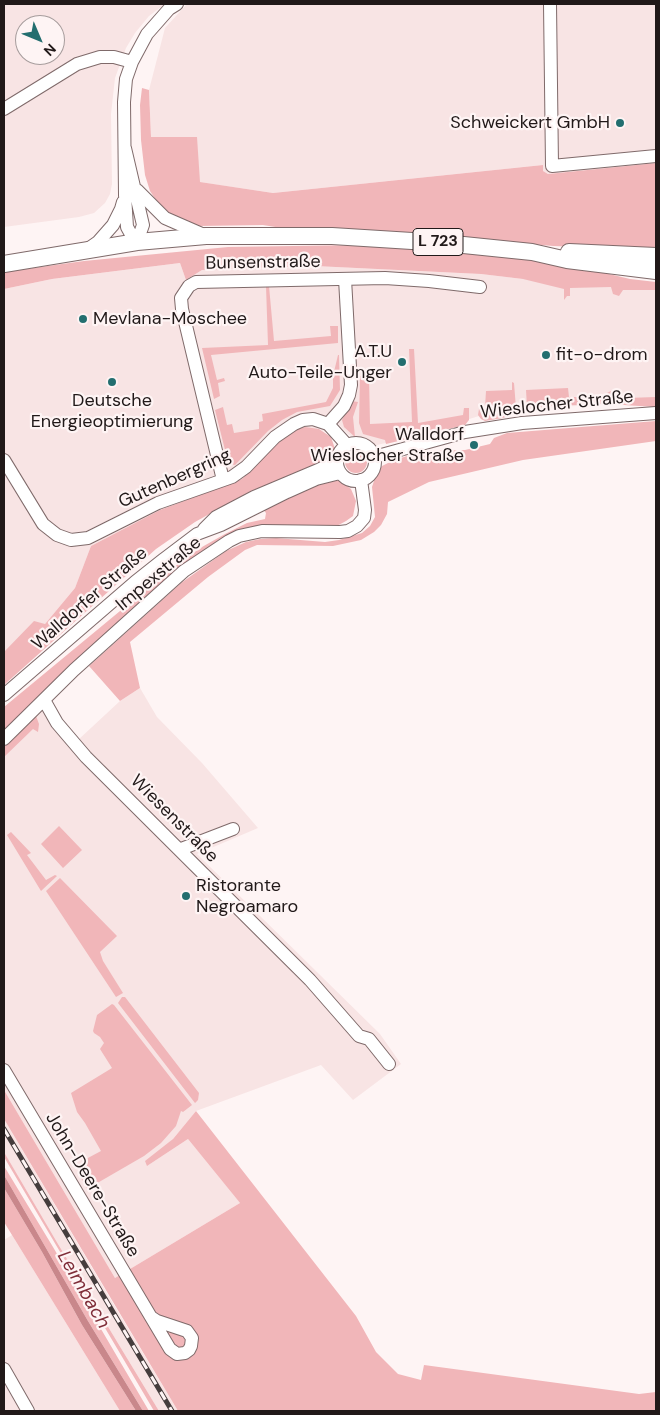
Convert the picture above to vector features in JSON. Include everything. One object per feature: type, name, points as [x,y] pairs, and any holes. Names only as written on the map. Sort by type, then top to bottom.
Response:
[{"type":"main road","name":"L 723","points":[[4,264],[137,242],[206,236],[338,237],[444,243],[532,252],[599,252],[656,256]]},
{"type":"main road","name":"L 723","points":[[532,252],[567,260],[656,271]]},
{"type":"street","points":[[137,242],[127,227],[130,192],[125,148],[124,102],[126,79],[132,62],[147,34],[169,9],[178,4]]},
{"type":"street","points":[[550,4],[552,166],[656,156]]},
{"type":"street","points":[[4,109],[77,64],[100,57],[114,57],[132,62]]},
{"type":"street","points":[[130,192],[149,204],[165,218],[206,236]]},
{"type":"street","points":[[87,250],[98,242],[113,225],[130,192]]},
{"type":"street","points":[[345,279],[351,385],[344,406],[328,424],[347,445]]},
{"type":"street","name":"Bunsenstraße","points":[[223,480],[182,309],[182,298],[189,286],[196,282],[394,279],[480,287]]},
{"type":"street","name":"Wieslocher Straße","points":[[374,457],[465,432],[522,423],[656,413]]},
{"type":"street","name":"Gutenbergring","points":[[4,460],[43,524],[57,536],[71,540],[88,538],[158,503],[239,474],[275,437],[294,424],[303,420],[313,419],[328,424]]},
{"type":"street","points":[[353,443],[364,444],[374,457],[373,470],[361,480],[347,479],[338,467],[342,448],[353,443]]},
{"type":"street","name":"Walldorfer Straße","points":[[4,696],[135,582],[201,532],[221,525],[338,467]]},
{"type":"street","name":"Impexstraße","points":[[4,739],[74,670],[184,571],[229,541],[239,536],[262,531],[340,532],[348,531],[356,526],[364,518],[365,510],[361,480]]},
{"type":"street","name":"Wiesenstraße","points":[[44,700],[57,723],[70,739],[310,980],[359,1036],[369,1039],[389,1064]]},
{"type":"street","points":[[181,850],[233,829]]},
{"type":"street","name":"John-Deere-Straße","points":[[4,1070],[151,1317]]},
{"type":"street","points":[[4,1369],[28,1411]]},
{"type":"shaded area","points":[[4,4],[165,4],[149,16],[135,33],[126,48],[115,78],[111,114],[112,184],[110,194],[105,203],[94,213],[79,217],[4,227]]},
{"type":"shaded area","points":[[187,4],[656,4],[656,163],[548,174],[543,171],[543,165],[273,193],[199,182],[151,137],[149,90],[165,28]]},
{"type":"shaded area","points":[[142,88],[149,90],[151,137],[197,137],[200,182],[273,193],[543,165],[543,171],[548,174],[656,163],[656,250],[553,246],[462,238],[294,230],[263,225],[199,226],[185,223],[165,211],[150,191],[145,175],[141,140],[140,105]]},
{"type":"shaded area","points":[[359,245],[481,253],[563,263],[630,279],[656,282],[656,290],[623,290],[619,296],[613,294],[611,287],[570,288],[570,296],[567,296],[564,300],[564,289],[523,279],[481,274],[315,266],[202,270],[186,280],[180,263],[52,279],[4,289],[4,272],[84,261],[228,247]]},
{"type":"shaded area","points":[[180,263],[186,280],[202,270],[315,266],[481,274],[523,279],[656,284],[656,407],[608,404],[495,411],[415,436],[377,445],[349,435],[338,424],[325,432],[319,429],[251,471],[242,479],[160,510],[91,546],[75,588],[45,624],[4,652],[4,289],[52,279]]},
{"type":"shaded area","points":[[266,286],[269,286],[274,341],[331,336],[330,326],[338,326],[338,343],[211,355],[217,380],[224,378],[225,381],[218,383],[220,396],[214,399],[202,348],[268,345]]},
{"type":"shaded area","points":[[409,349],[414,349],[418,423],[463,415],[464,408],[469,408],[469,420],[465,425],[386,444],[385,440],[363,434],[359,423],[360,376],[368,374],[369,376],[370,424],[412,422]]},
{"type":"shaded area","points":[[338,355],[340,390],[330,406],[297,412],[282,420],[268,431],[235,465],[230,464],[215,410],[223,407],[227,425],[232,424],[234,433],[259,429],[259,422],[263,421],[262,414],[326,402],[333,388],[333,376]]},
{"type":"shaded area","points":[[512,382],[514,383],[516,408],[513,414],[485,421],[481,419],[478,415],[479,409],[485,407],[486,391],[512,390]]},
{"type":"shaded area","points":[[568,388],[569,397],[601,397],[601,404],[527,407],[526,390]]},
{"type":"shaded area","points":[[615,389],[619,390],[620,395],[627,398],[656,397],[656,407],[608,404],[607,393]]},
{"type":"shaded area","points":[[352,401],[358,402],[353,417],[355,437],[344,427],[342,420]]},
{"type":"shaded area","points":[[656,421],[656,441],[523,460],[429,482],[388,502],[387,514],[381,525],[361,540],[333,546],[257,545],[245,550],[208,577],[130,642],[140,688],[120,701],[89,666],[181,583],[226,551],[246,542],[260,539],[276,538],[325,542],[362,533],[370,526],[375,517],[372,487],[376,475],[382,466],[394,460],[424,451],[465,450],[490,444],[494,438],[507,433]]},
{"type":"shaded area","points":[[305,427],[319,429],[331,437],[335,449],[331,460],[251,491],[195,522],[156,549],[4,685],[4,652],[34,621],[45,624],[75,588],[91,546],[160,510],[242,479],[279,442],[296,430]]},
{"type":"shaded area","points":[[356,451],[364,454],[367,462],[364,470],[356,473],[348,470],[345,462],[348,454]]},
{"type":"shaded area","points":[[335,480],[342,482],[351,489],[356,501],[353,516],[335,527],[238,532],[4,736],[4,707],[172,568],[225,534],[247,523],[265,519],[266,513],[262,508],[323,482]]},
{"type":"shaded area","points":[[140,688],[157,717],[202,763],[258,828],[197,854],[380,1034],[401,1064],[353,1100],[321,1065],[196,1111],[147,1166],[188,1139],[240,1203],[115,1278],[4,1090],[4,736],[43,698],[78,740],[120,701]]},
{"type":"shaded area","points":[[36,716],[39,724],[38,732],[33,729],[4,757],[4,747]]},
{"type":"shaded area","points":[[59,826],[82,850],[63,868],[41,844]]},
{"type":"shaded area","points":[[11,832],[31,853],[27,855],[46,880],[55,875],[57,876],[41,891],[7,835]]},
{"type":"shaded area","points":[[60,878],[117,936],[100,952],[103,961],[123,993],[116,997],[46,891]]},
{"type":"shaded area","points":[[122,997],[125,997],[199,1093],[198,1100],[195,1103],[118,1003]]},
{"type":"shaded area","points":[[112,1004],[192,1105],[183,1112],[181,1111],[176,1126],[161,1143],[144,1156],[87,1189],[80,1176],[81,1172],[87,1163],[86,1159],[101,1151],[77,1112],[71,1093],[112,1068],[100,1049],[104,1043],[93,1031],[97,1015]]},
{"type":"shaded area","points":[[4,1090],[115,1278],[240,1203],[188,1139],[147,1166],[145,1161],[173,1139],[196,1111],[356,1316],[376,1352],[398,1374],[421,1380],[424,1365],[639,1394],[656,1392],[656,1411],[178,1411],[4,1119]]},
{"type":"shaded area","points":[[4,1119],[178,1411],[159,1411],[58,1244],[4,1152]]},
{"type":"shaded area","points":[[4,1152],[159,1411],[154,1411],[4,1157]]},
{"type":"shaded area","points":[[4,1166],[149,1411],[143,1411],[88,1321],[4,1175]]},
{"type":"shaded area","points":[[4,1175],[88,1321],[143,1411],[136,1411],[82,1325],[4,1188]]},
{"type":"shaded area","points":[[4,1188],[82,1325],[136,1411],[120,1411],[4,1222]]},
{"type":"shaded area","points":[[12,1235],[120,1411],[4,1411],[4,1240]]},
{"type":"railway","points":[[4,1129],[172,1411]]},
{"type":"place","name":"Schweickert GmbH","points":[[620,123]]},
{"type":"place","name":"Mevlana-Moschee","points":[[83,319]]},
{"type":"place","name":"fit-o-drom","points":[[546,355]]},
{"type":"place","name":"A.T.U Auto-Teile-Unger","points":[[402,362]]},
{"type":"place","name":"Deutsche Energieoptimierung","points":[[112,382]]},
{"type":"place","name":"Walldorf Wieslocher Straße","points":[[474,445]]},
{"type":"place","name":"Ristorante Negroamaro","points":[[186,896]]},
{"type":"water label","name":"Leimbach","points":[[83,1290]]}]
